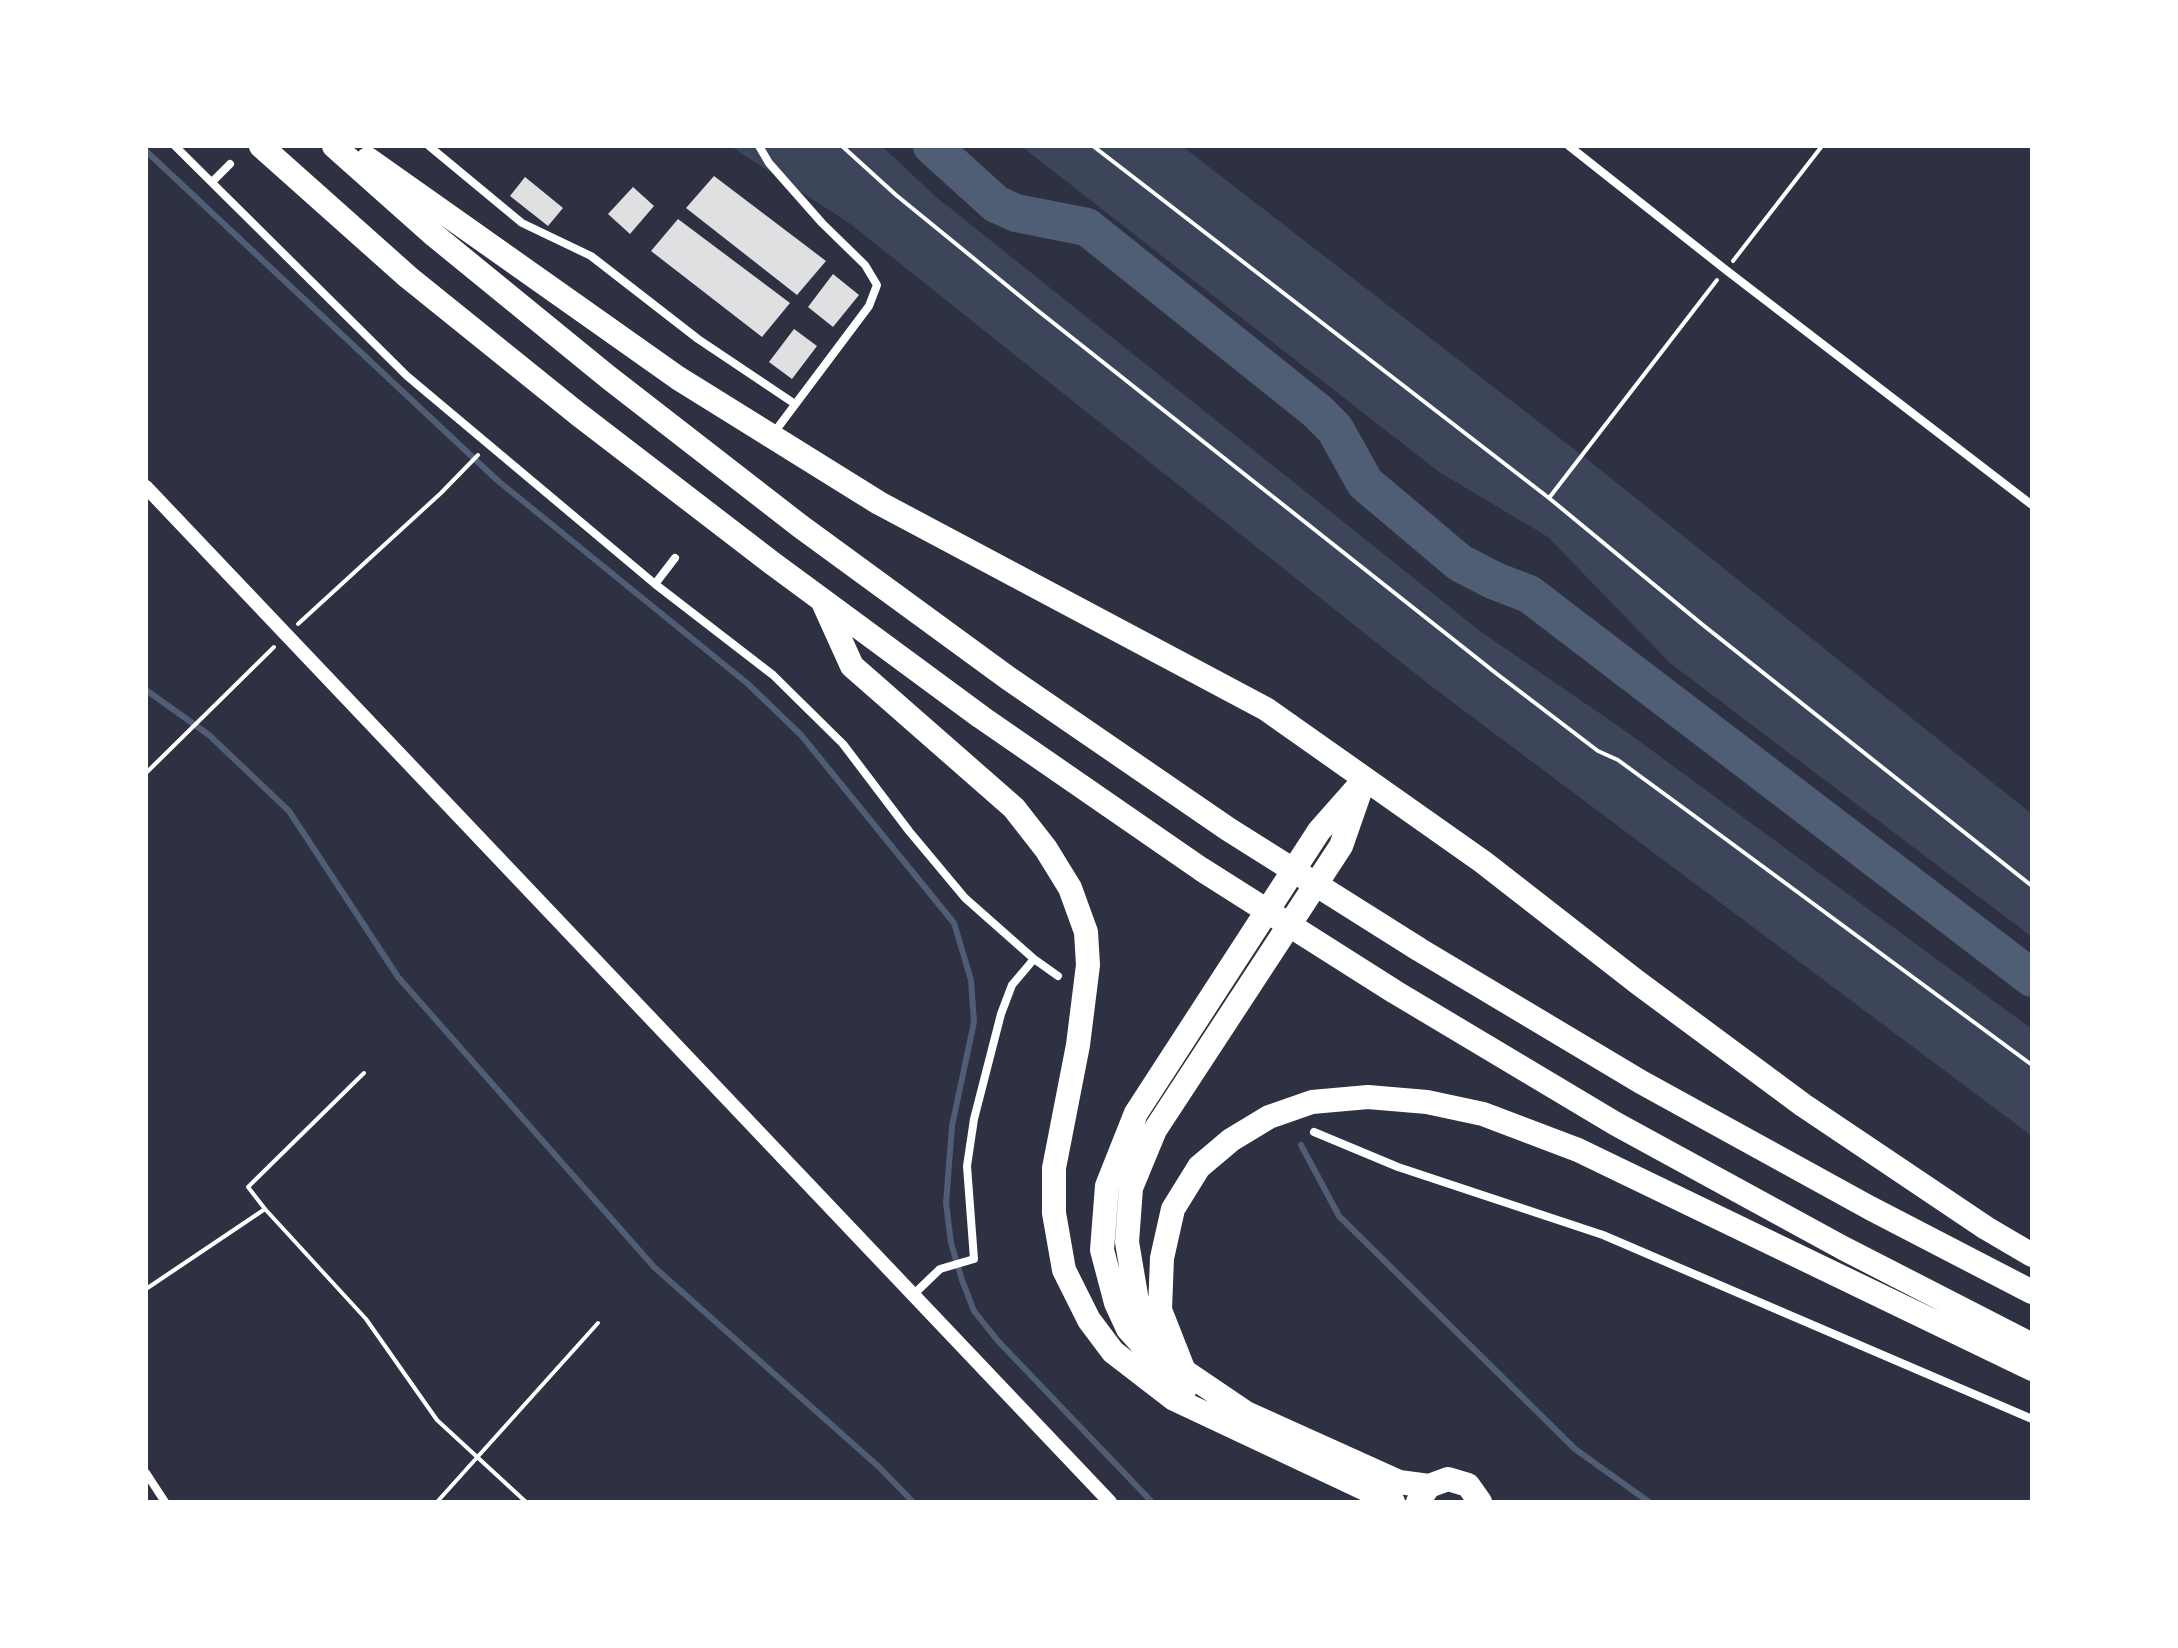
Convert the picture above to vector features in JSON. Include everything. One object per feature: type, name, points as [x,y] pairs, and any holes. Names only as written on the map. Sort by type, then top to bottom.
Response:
[{"type":"highway","points":[[261,146],[408,277],[578,414],[981,717],[1201,869],[1395,992],[1616,1124],[1843,1248],[2032,1345]]},
{"type":"highway","points":[[334,146],[434,235],[573,349],[800,526],[1008,678],[1228,829],[1420,950],[1641,1082],[1870,1208],[2032,1292]]},
{"type":"highway","points":[[350,146],[692,387],[879,503],[1266,709],[1483,862],[1637,982],[1803,1105],[1986,1228],[2032,1255]]},
{"type":"highway","points":[[822,600],[852,666],[1014,808],[1046,849],[1070,888],[1086,932],[1088,965],[1078,1045],[1054,1168],[1054,1213],[1064,1270],[1089,1320],[1113,1352],[1174,1399],[1393,1502]]},
{"type":"highway","points":[[1231,1427],[1177,1386],[1128,1329],[1116,1303],[1102,1250],[1107,1186],[1136,1113],[1319,831],[1364,780]]},
{"type":"highway","points":[[1364,780],[1341,846],[1155,1130],[1131,1188],[1127,1242],[1137,1301],[1184,1371],[1246,1413],[1424,1494],[1438,1481],[1458,1480],[1475,1492],[1480,1502]]},
{"type":"highway","points":[[1184,1371],[1160,1310],[1162,1258],[1173,1209],[1199,1167],[1231,1140],[1269,1117],[1312,1102],[1368,1097],[1427,1102],[1483,1114],[1578,1150],[2032,1369]]},
{"type":"street","points":[[175,146],[407,376],[655,584],[773,675],[843,744],[965,898],[1058,976]]},
{"type":"street","points":[[429,146],[522,223],[591,256],[698,339],[795,404]]},
{"type":"street","points":[[759,146],[769,163],[813,213],[865,265],[877,285],[869,306],[779,426]]},
{"type":"street","points":[[1569,146],[2032,505]]},
{"type":"street","points":[[213,181],[230,164]]},
{"type":"street","points":[[146,487],[1110,1502]]},
{"type":"street","points":[[655,584],[675,558]]},
{"type":"street","points":[[914,1294],[940,1269],[974,1259],[967,1166],[974,1119],[1001,1014],[1012,985],[1034,959]]},
{"type":"street","points":[[1314,1132],[1398,1167],[1603,1235],[2032,1419]]},
{"type":"street","points":[[146,1473],[165,1502]]},
{"type":"path","points":[[842,146],[896,195],[1026,300],[1497,674],[1598,751],[1618,760],[2032,1065]]},
{"type":"path","points":[[1093,146],[1549,498],[1703,625],[2032,886]]},
{"type":"path","points":[[1549,498],[1822,146]]},
{"type":"path","points":[[146,773],[287,635],[441,493],[488,444]]},
{"type":"path","points":[[364,1073],[248,1187],[366,1319],[437,1420],[526,1502]]},
{"type":"path","points":[[146,1289],[265,1209]]},
{"type":"path","points":[[437,1502],[598,1323]]},
{"type":"shaded area","points":[[730,146],[882,146],[935,196],[1480,631],[1624,730],[2032,1029],[2032,1136],[1431,686],[849,223]]},
{"type":"shaded area","points":[[1021,146],[1182,146],[1588,460],[2032,814],[2032,937],[1670,663],[1548,537],[1439,472]]},
{"type":"building","points":[[714,176],[826,261],[797,295],[686,208]]},
{"type":"building","points":[[525,177],[563,208],[548,226],[510,196]]},
{"type":"building","points":[[633,187],[654,206],[630,234],[608,214]]},
{"type":"building","points":[[678,219],[790,303],[762,337],[651,251]]},
{"type":"building","points":[[833,274],[859,295],[833,327],[808,307]]},
{"type":"building","points":[[794,329],[817,346],[792,379],[769,362]]},
{"type":"waterway","points":[[932,146],[996,204],[1016,213],[1087,227],[1317,411],[1335,429],[1365,483],[1460,563],[1529,594],[2032,978]]},
{"type":"waterway","points":[[146,151],[497,480],[748,684],[801,735],[954,923],[971,980],[974,1022],[952,1126],[946,1203],[951,1243],[962,1280],[974,1311],[998,1341],[1152,1502]]},
{"type":"waterway","points":[[146,690],[209,735],[289,811],[398,977],[654,1267],[879,1467],[913,1502]]},
{"type":"waterway","points":[[1301,1145],[1339,1216],[1575,1449],[1649,1502]]}]
